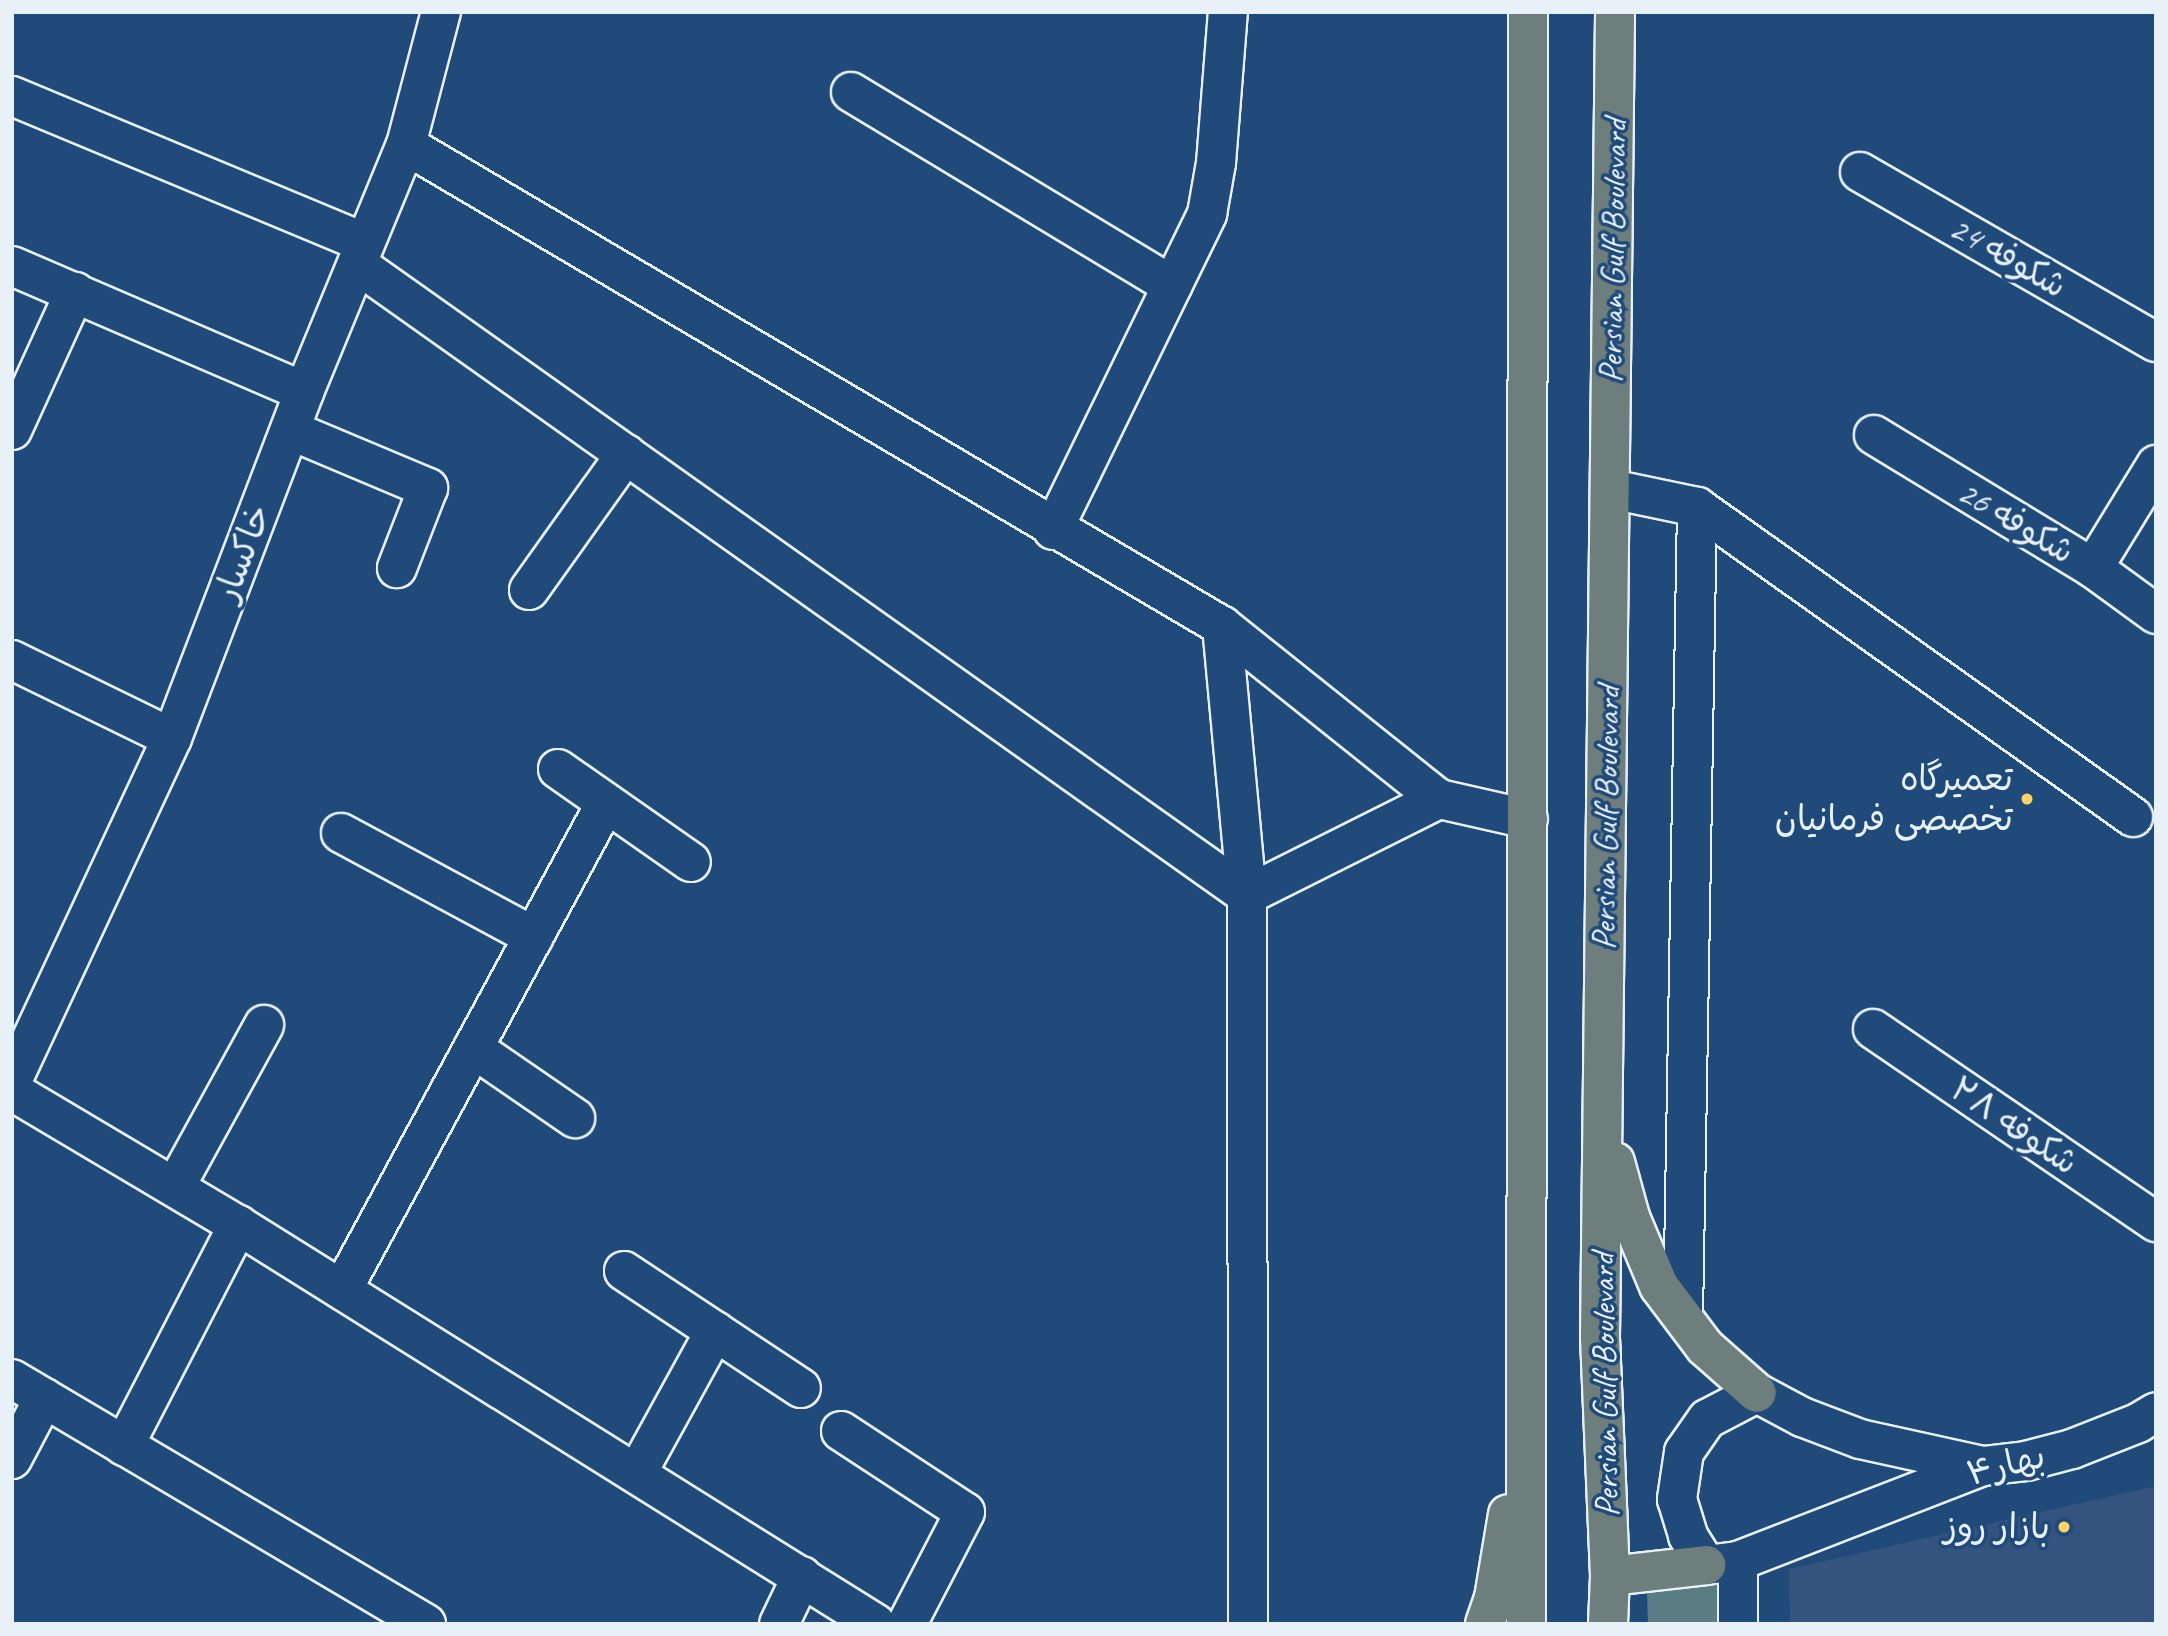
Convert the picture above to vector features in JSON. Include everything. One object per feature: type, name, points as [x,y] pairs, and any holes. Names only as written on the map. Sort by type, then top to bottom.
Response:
[{"type":"highway","points":[[1526,1624],[1528,12]]},
{"type":"highway","name":"Persian Gulf Boulevard","points":[[1608,1624],[1610,1576],[1600,1337],[1615,12]]},
{"type":"highway","points":[[1602,1084],[1617,1174],[1630,1217],[1659,1286],[1705,1347],[1757,1393]]},
{"type":"highway","points":[[1485,1624],[1494,1598],[1508,1514],[1526,1334]]},
{"type":"highway","points":[[1613,1624],[1610,1576],[1722,1563]]},
{"type":"street","name":"خاکسار","points":[[12,1081],[172,738],[304,392],[406,145],[441,12]]},
{"type":"street","points":[[1053,530],[1207,214],[1216,163],[1228,12]]},
{"type":"street","points":[[851,92],[1172,286]]},
{"type":"street","points":[[12,96],[361,253],[626,454],[1247,895]]},
{"type":"street","points":[[406,145],[1053,530],[1222,626],[1439,799],[1528,819]]},
{"type":"street","name":"شکوفه 24","points":[[1860,172],[2156,342]]},
{"type":"street","points":[[12,266],[304,392]]},
{"type":"street","points":[[12,430],[75,292]]},
{"type":"street","points":[[290,430],[428,488],[397,568]]},
{"type":"street","name":"شکوفه 26","points":[[1874,435],[2093,568],[2156,614]]},
{"type":"street","points":[[529,590],[626,454]]},
{"type":"street","points":[[2093,568],[2156,465]]},
{"type":"street","points":[[1611,489],[1697,507],[2133,817]]},
{"type":"street","points":[[1683,1317],[1697,507]]},
{"type":"street","points":[[1222,626],[1247,895],[1248,1624]]},
{"type":"street","points":[[12,660],[172,738]]},
{"type":"street","points":[[558,769],[691,862]]},
{"type":"street","points":[[1247,895],[1439,799]]},
{"type":"street","points":[[342,1290],[606,803]]},
{"type":"street","points":[[341,833],[534,937]]},
{"type":"street","points":[[175,1187],[264,1025]]},
{"type":"street","name":"شکوفه ۲۸","points":[[1873,1029],[2156,1222]]},
{"type":"street","points":[[473,1048],[575,1118]]},
{"type":"street","points":[[12,1091],[238,1225],[876,1624]]},
{"type":"street","points":[[124,1446],[238,1225]]},
{"type":"street","points":[[624,1271],[801,1388]]},
{"type":"street","points":[[637,1473],[715,1331]]},
{"type":"street","points":[[12,1379],[426,1624]]},
{"type":"street","points":[[1738,1624],[1722,1563],[1688,1536],[1677,1499],[1684,1452],[1707,1419],[1757,1393],[1802,1417],[1860,1439],[1983,1466]]},
{"type":"street","points":[[12,1459],[44,1398]]},
{"type":"street","name":"بهار۴","points":[[1722,1563],[1983,1466],[2026,1461],[2072,1450],[2138,1423],[2156,1412]]},
{"type":"street","points":[[841,1431],[965,1512],[907,1624]]},
{"type":"street","points":[[779,1624],[802,1576]]},
{"type":"shaded area","name":"بازار روز","points":[[2156,1486],[2156,1624],[1790,1624],[1789,1569]]},
{"type":"green space","points":[[1726,1584],[1726,1624],[1648,1624],[1647,1593]]},
{"type":"place","name":"تعمیرگاه تخصصی فرمانیان","points":[[2027,799]]},
{"type":"place","name":"بازار روز","points":[[2064,1527]]}]
